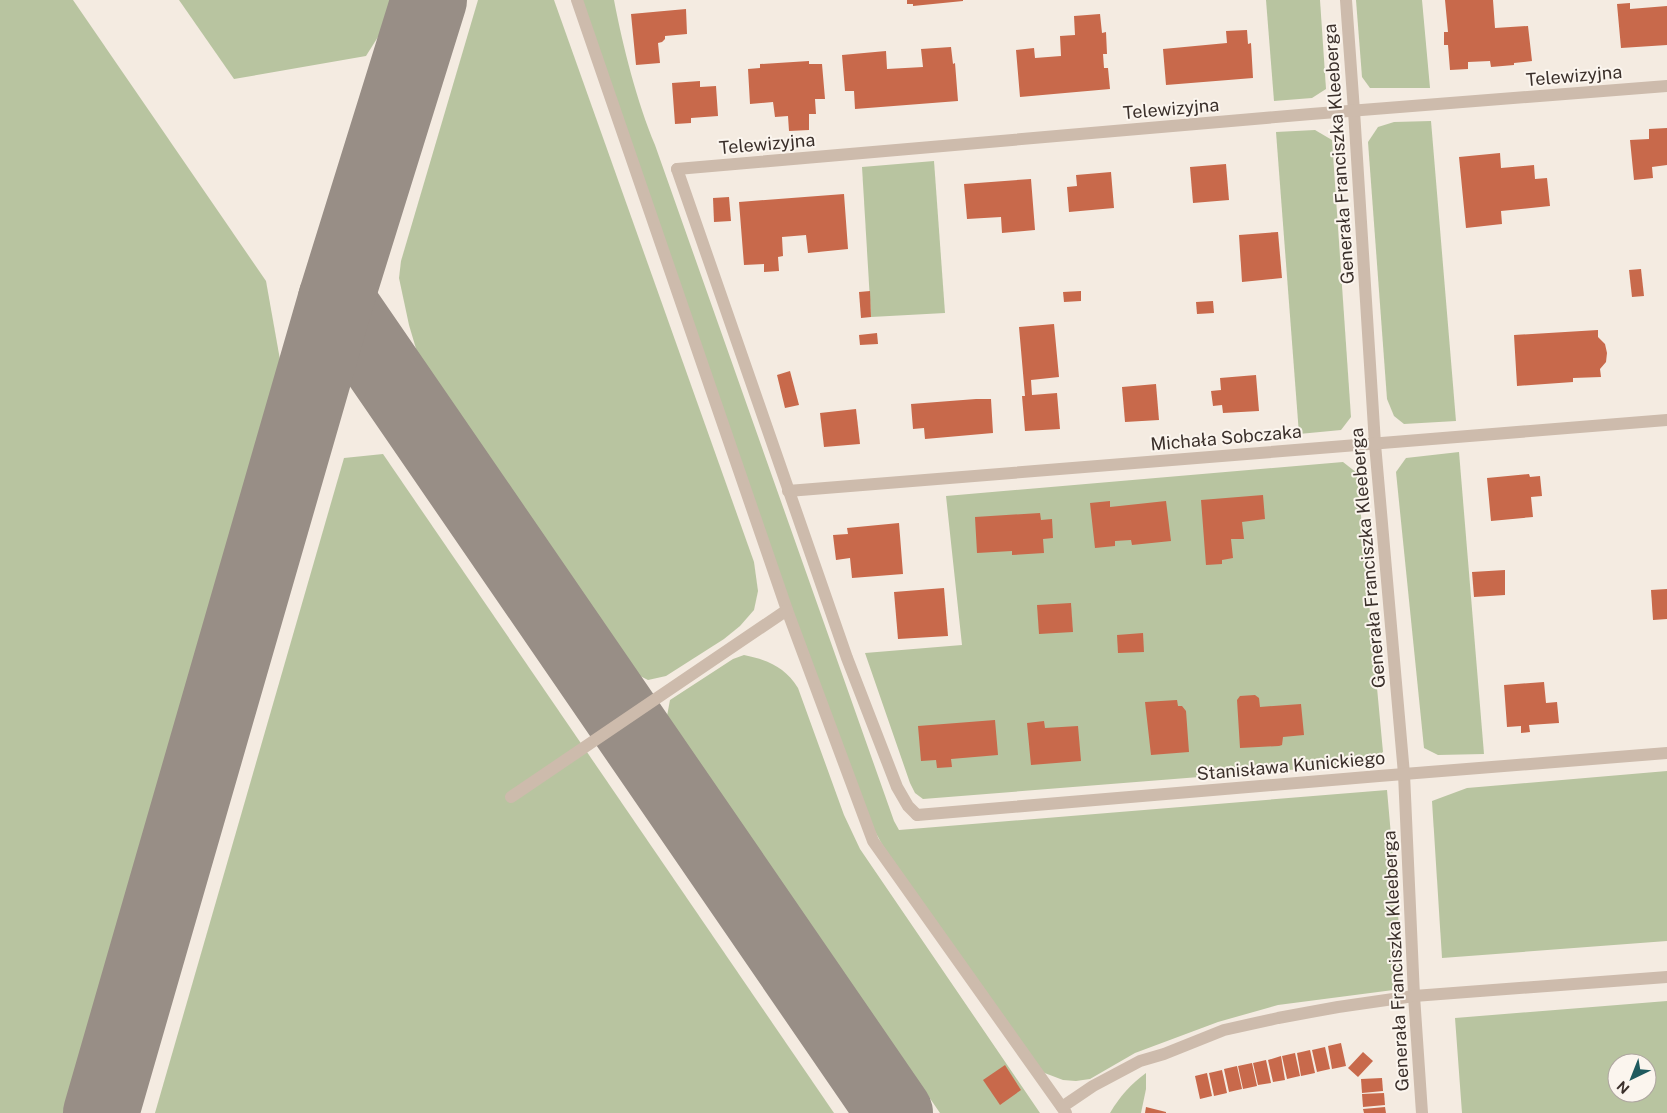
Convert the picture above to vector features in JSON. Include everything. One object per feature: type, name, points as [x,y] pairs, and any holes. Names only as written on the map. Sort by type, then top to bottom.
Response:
[{"type":"street","points":[[576,0],[787,610],[873,841],[1064,1110],[1093,1086],[1140,1062],[1224,1030],[1278,1018],[1414,996],[1667,977]]},
{"type":"street","name":"Generała Franciszka Kleeberga","points":[[1346,0],[1375,444],[1404,774],[1414,996],[1422,1113]]},
{"type":"street","name":"Telewizyjna","points":[[788,491],[677,169],[1667,86]]},
{"type":"street","name":"Michała Sobczaka","points":[[788,491],[1667,420]]},
{"type":"street","name":"Stanisława Kunickiego","points":[[788,491],[847,658],[897,787],[908,806],[918,816],[1667,753]]},
{"type":"street","points":[[510,797],[787,610]]},
{"type":"green space","points":[[0,0],[73,0],[266,281],[282,371],[64,1113],[0,1113]]},
{"type":"green space","points":[[179,0],[392,0],[383,29],[366,56],[234,79]]},
{"type":"green space","points":[[478,0],[554,0],[754,562],[758,591],[754,610],[740,626],[724,639],[666,676],[648,680],[634,673],[417,352],[409,325],[399,278],[401,261]]},
{"type":"green space","points":[[581,0],[614,0],[626,55],[642,111],[894,821],[899,830],[1387,790],[1402,960],[1401,989],[1278,1005],[1218,1022],[1135,1053],[1090,1079],[1063,1080],[1042,1072],[883,846],[872,826],[820,690]]},
{"type":"green space","points":[[1266,0],[1320,0],[1326,89],[1312,98],[1274,101]]},
{"type":"green space","points":[[1356,0],[1422,0],[1430,88],[1370,88],[1362,77]]},
{"type":"green space","points":[[1431,121],[1456,421],[1404,424],[1394,416],[1387,399],[1368,142],[1378,127],[1394,122]]},
{"type":"green space","points":[[1315,130],[1332,140],[1351,417],[1341,430],[1299,434],[1276,132]]},
{"type":"green space","points":[[934,161],[945,313],[871,317],[862,167]]},
{"type":"green space","points":[[1459,452],[1484,754],[1438,755],[1424,748],[1396,472],[1406,458]]},
{"type":"green space","points":[[383,454],[834,1113],[155,1113],[344,458]]},
{"type":"green space","points":[[1343,462],[1357,473],[1383,752],[1366,763],[1325,767],[923,799],[915,793],[865,653],[962,645],[946,496]]},
{"type":"green space","points":[[744,655],[761,659],[782,670],[798,688],[844,815],[860,849],[1040,1113],[940,1113],[667,716],[670,700],[733,659]]},
{"type":"green space","points":[[1667,771],[1667,941],[1442,958],[1432,801],[1467,788]]},
{"type":"green space","points":[[1667,1001],[1667,1113],[1462,1113],[1455,1018]]},
{"type":"green space","points":[[1146,1073],[1146,1089],[1141,1113],[1110,1113],[1126,1091]]},
{"type":"building","points":[[907,0],[963,1],[913,6],[913,4],[907,4]]},
{"type":"building","points":[[1445,0],[1493,0],[1495,28],[1528,26],[1532,61],[1491,67],[1490,61],[1468,62],[1468,69],[1450,70],[1448,45],[1444,45],[1444,32],[1448,32]]},
{"type":"building","points":[[1630,3],[1630,9],[1667,6],[1667,45],[1621,48],[1617,4]]},
{"type":"building","points":[[686,9],[687,34],[665,36],[662,42],[658,43],[660,63],[636,65],[631,14]]},
{"type":"building","points":[[1100,14],[1102,33],[1106,32],[1107,54],[1103,54],[1104,68],[1108,68],[1110,89],[1020,97],[1016,50],[1034,48],[1035,58],[1061,56],[1060,36],[1075,35],[1074,16]]},
{"type":"building","points":[[1247,30],[1248,44],[1251,43],[1253,78],[1166,85],[1163,49],[1227,43],[1226,31]]},
{"type":"building","points":[[951,47],[953,64],[955,63],[958,101],[855,109],[854,91],[845,91],[842,55],[886,51],[887,69],[923,67],[921,49]]},
{"type":"building","points":[[809,61],[809,64],[822,64],[825,99],[815,99],[816,114],[809,114],[809,130],[789,131],[788,116],[775,117],[773,102],[750,104],[748,69],[760,68],[760,64]]},
{"type":"building","points":[[700,81],[700,87],[716,86],[718,116],[691,118],[691,123],[675,124],[672,83]]},
{"type":"building","points":[[1667,128],[1667,165],[1652,167],[1653,178],[1634,180],[1630,140],[1649,139],[1649,129]]},
{"type":"building","points":[[1500,153],[1501,168],[1534,165],[1535,179],[1547,178],[1550,206],[1501,211],[1502,224],[1466,228],[1459,157]]},
{"type":"building","points":[[1226,164],[1229,200],[1193,203],[1190,167]]},
{"type":"building","points":[[1111,172],[1114,208],[1069,212],[1067,187],[1077,186],[1076,175]]},
{"type":"building","points":[[1031,179],[1035,230],[1002,233],[1001,217],[967,219],[964,184]]},
{"type":"building","points":[[844,194],[848,249],[808,253],[806,235],[782,237],[783,256],[778,257],[779,271],[764,272],[764,264],[744,265],[739,202]]},
{"type":"building","points":[[729,197],[731,221],[714,222],[713,198]]},
{"type":"building","points":[[1278,232],[1282,278],[1242,282],[1239,235]]},
{"type":"building","points":[[1641,269],[1644,296],[1632,297],[1629,270]]},
{"type":"building","points":[[870,291],[871,317],[861,318],[859,292]]},
{"type":"building","points":[[1081,291],[1081,301],[1064,302],[1063,292]]},
{"type":"building","points":[[1213,301],[1214,313],[1197,314],[1196,302]]},
{"type":"building","points":[[1054,324],[1059,377],[1031,380],[1032,395],[1057,393],[1060,429],[1025,431],[1022,396],[1025,396],[1019,327]]},
{"type":"building","points":[[1598,330],[1598,337],[1605,344],[1607,353],[1606,362],[1600,369],[1601,377],[1573,378],[1573,382],[1517,386],[1514,335]]},
{"type":"building","points":[[877,333],[878,344],[860,345],[859,335]]},
{"type":"building","points":[[790,371],[799,405],[785,408],[777,375]]},
{"type":"building","points":[[1256,375],[1259,411],[1223,413],[1222,405],[1213,406],[1211,391],[1221,390],[1220,378]]},
{"type":"building","points":[[1156,384],[1159,420],[1125,422],[1122,387]]},
{"type":"building","points":[[991,399],[993,433],[925,439],[924,428],[913,429],[911,404]]},
{"type":"building","points":[[856,409],[860,444],[824,447],[820,413]]},
{"type":"building","points":[[1529,474],[1530,477],[1540,476],[1542,496],[1531,497],[1533,517],[1491,521],[1487,478]]},
{"type":"building","points":[[1263,495],[1265,519],[1242,522],[1244,539],[1231,539],[1233,558],[1222,560],[1222,564],[1206,565],[1201,500]]},
{"type":"building","points":[[1110,501],[1110,507],[1166,501],[1171,541],[1132,545],[1131,540],[1115,541],[1115,546],[1095,548],[1090,503]]},
{"type":"building","points":[[1040,513],[1041,520],[1052,519],[1053,538],[1043,539],[1044,553],[1012,555],[1012,551],[977,553],[975,517]]},
{"type":"building","points":[[899,523],[903,574],[852,578],[850,558],[836,560],[833,535],[848,534],[847,528]]},
{"type":"building","points":[[1505,570],[1505,595],[1474,597],[1472,572]]},
{"type":"building","points":[[944,588],[948,636],[898,639],[894,592]]},
{"type":"building","points":[[1667,589],[1667,619],[1653,620],[1651,590]]},
{"type":"building","points":[[1071,603],[1073,632],[1039,634],[1037,605]]},
{"type":"building","points":[[1143,633],[1144,652],[1118,653],[1117,635]]},
{"type":"building","points":[[1544,682],[1546,703],[1557,702],[1559,723],[1529,725],[1530,732],[1521,733],[1521,726],[1507,727],[1504,685]]},
{"type":"building","points":[[1255,695],[1259,698],[1260,707],[1301,704],[1304,735],[1283,737],[1282,745],[1279,746],[1240,748],[1237,700],[1240,696]]},
{"type":"building","points":[[1177,700],[1178,706],[1182,706],[1186,711],[1189,752],[1151,755],[1145,702]]},
{"type":"building","points":[[995,720],[998,755],[951,759],[952,767],[937,768],[936,760],[921,761],[918,726]]},
{"type":"building","points":[[1044,721],[1045,728],[1078,726],[1081,761],[1031,765],[1027,723]]},
{"type":"building","points":[[1341,1043],[1346,1066],[1332,1069],[1328,1046]]},
{"type":"building","points":[[1325,1047],[1330,1069],[1317,1072],[1312,1050]]},
{"type":"building","points":[[1310,1050],[1315,1073],[1301,1076],[1297,1053]]},
{"type":"building","points":[[1363,1052],[1373,1061],[1358,1077],[1348,1068]]},
{"type":"building","points":[[1295,1053],[1300,1076],[1287,1079],[1282,1056]]},
{"type":"building","points":[[1281,1056],[1285,1080],[1273,1082],[1268,1060]]},
{"type":"building","points":[[1266,1060],[1271,1083],[1258,1085],[1253,1063]]},
{"type":"building","points":[[1252,1063],[1257,1086],[1243,1089],[1238,1066]]},
{"type":"building","points":[[1005,1065],[1021,1090],[1000,1105],[983,1080]]},
{"type":"building","points":[[1237,1066],[1242,1089],[1229,1092],[1224,1069]]},
{"type":"building","points":[[1222,1070],[1227,1093],[1214,1096],[1209,1073]]},
{"type":"building","points":[[1207,1073],[1212,1096],[1200,1099],[1195,1076]]},
{"type":"building","points":[[1382,1078],[1383,1091],[1362,1093],[1361,1079]]},
{"type":"building","points":[[1384,1093],[1385,1105],[1363,1107],[1362,1094]]},
{"type":"building","points":[[1146,1107],[1166,1112],[1166,1113],[1145,1113]]},
{"type":"building","points":[[1385,1107],[1386,1113],[1364,1113],[1363,1109]]},
{"type":"taxiway","points":[[101,1113],[336,299],[429,0]]},
{"type":"taxiway","points":[[336,299],[895,1113]]}]
